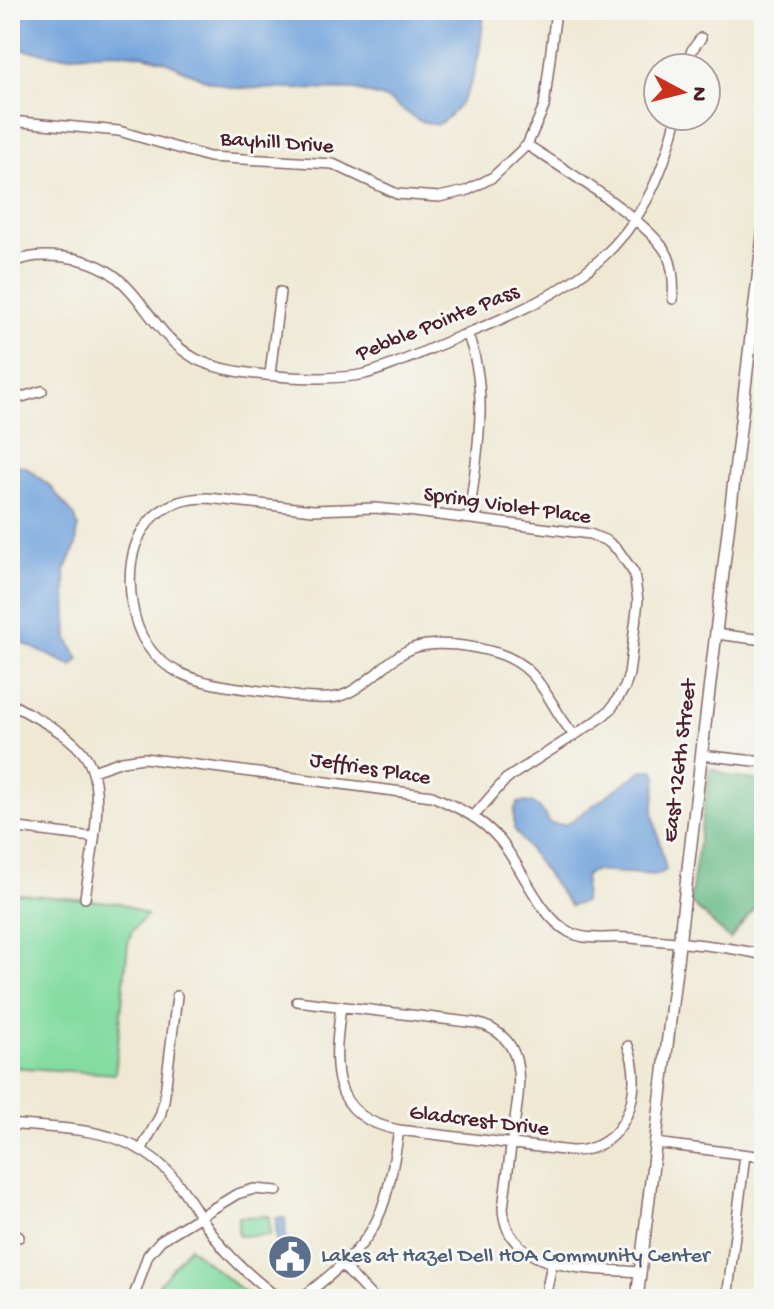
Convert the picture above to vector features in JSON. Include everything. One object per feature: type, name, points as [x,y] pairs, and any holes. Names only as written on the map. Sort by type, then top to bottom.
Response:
[{"type":"street","name":"Bayhill Drive","points":[[10,121],[38,126],[119,131],[209,157],[333,164],[397,194],[439,197],[480,185],[505,169],[527,145],[544,107],[556,10]]},
{"type":"street","points":[[691,52],[701,38]]},
{"type":"street","name":"Pebble Pointe Pass","points":[[10,264],[35,256],[73,258],[100,265],[127,285],[167,335],[189,354],[210,365],[310,379],[356,376],[381,370],[520,311],[567,286],[608,252],[634,219],[654,188],[672,132]]},
{"type":"street","points":[[527,145],[649,230],[668,257],[674,278],[673,299]]},
{"type":"street","name":"East 126th Street","points":[[637,1299],[764,227]]},
{"type":"street","points":[[270,374],[280,292]]},
{"type":"street","points":[[467,333],[477,362],[482,403],[469,518]]},
{"type":"street","points":[[10,395],[22,397],[42,391]]},
{"type":"street","name":"Spring Violet Place","points":[[473,817],[506,779],[574,735],[611,709],[625,687],[638,601],[634,573],[618,550],[590,534],[375,508],[303,510],[196,498],[174,504],[147,523],[132,552],[133,615],[147,645],[168,668],[193,681],[327,698],[350,692],[412,649],[438,645],[480,649],[509,657],[527,668],[540,681],[574,735]]},
{"type":"street","points":[[716,634],[764,640]]},
{"type":"street","points":[[10,703],[69,739],[85,756],[93,771],[97,799],[85,898]]},
{"type":"street","points":[[701,755],[764,762]]},
{"type":"street","name":"Jeffries Place","points":[[93,771],[122,761],[144,758],[432,796],[473,817],[499,840],[552,918],[571,933],[584,938],[679,943],[764,955]]},
{"type":"street","points":[[10,827],[92,837]]},
{"type":"street","points":[[141,1150],[160,1116],[164,1101],[177,996]]},
{"type":"street","points":[[297,1001],[476,1023],[500,1034],[513,1051],[519,1069],[503,1208],[512,1237],[525,1252],[552,1263],[640,1272]]},
{"type":"street","name":"Gladcrest Drive","points":[[341,1006],[335,1057],[340,1087],[363,1115],[382,1126],[399,1130],[578,1151],[600,1146],[624,1124],[631,1102],[634,1069],[628,1046]]},
{"type":"street","points":[[10,1124],[97,1134],[141,1150],[178,1181],[235,1261],[279,1299]]},
{"type":"street","points":[[300,1299],[343,1266],[370,1235],[389,1189],[399,1130]]},
{"type":"street","points":[[655,1143],[764,1157]]},
{"type":"street","points":[[727,1299],[745,1155]]},
{"type":"street","points":[[133,1299],[144,1265],[154,1247],[168,1234],[244,1191],[277,1191]]},
{"type":"street","points":[[10,1230],[19,1237]]},
{"type":"street","points":[[545,1299],[552,1263]]},
{"type":"street","points":[[343,1266],[374,1299]]},
{"type":"green space","points":[[710,768],[733,777],[764,781],[764,896],[730,939],[690,902]]},
{"type":"green space","points":[[10,893],[120,903],[147,915],[132,931],[128,943],[115,1074],[10,1067]]},
{"type":"green space","points":[[269,1216],[270,1235],[238,1236],[238,1217]]},
{"type":"green space","points":[[189,1247],[252,1299],[177,1299],[159,1284]]},
{"type":"water","points":[[10,10],[484,10],[474,75],[461,103],[437,125],[418,120],[387,99],[356,90],[232,88],[143,55],[113,52],[61,56],[13,48],[10,47]]},
{"type":"water","points":[[10,462],[27,468],[50,486],[75,517],[78,526],[76,546],[65,571],[68,639],[79,659],[72,666],[18,641],[10,632]]},
{"type":"water","points":[[643,770],[653,770],[657,774],[653,814],[666,870],[658,875],[592,871],[585,876],[584,902],[570,906],[514,829],[514,810],[518,803],[534,804],[550,824],[567,824]]},
{"type":"water","points":[[276,1218],[285,1218],[286,1245],[277,1246]]},
{"type":"place","name":"Lakes at Hazel Dell HOA Community Center","points":[[290,1257]]}]
